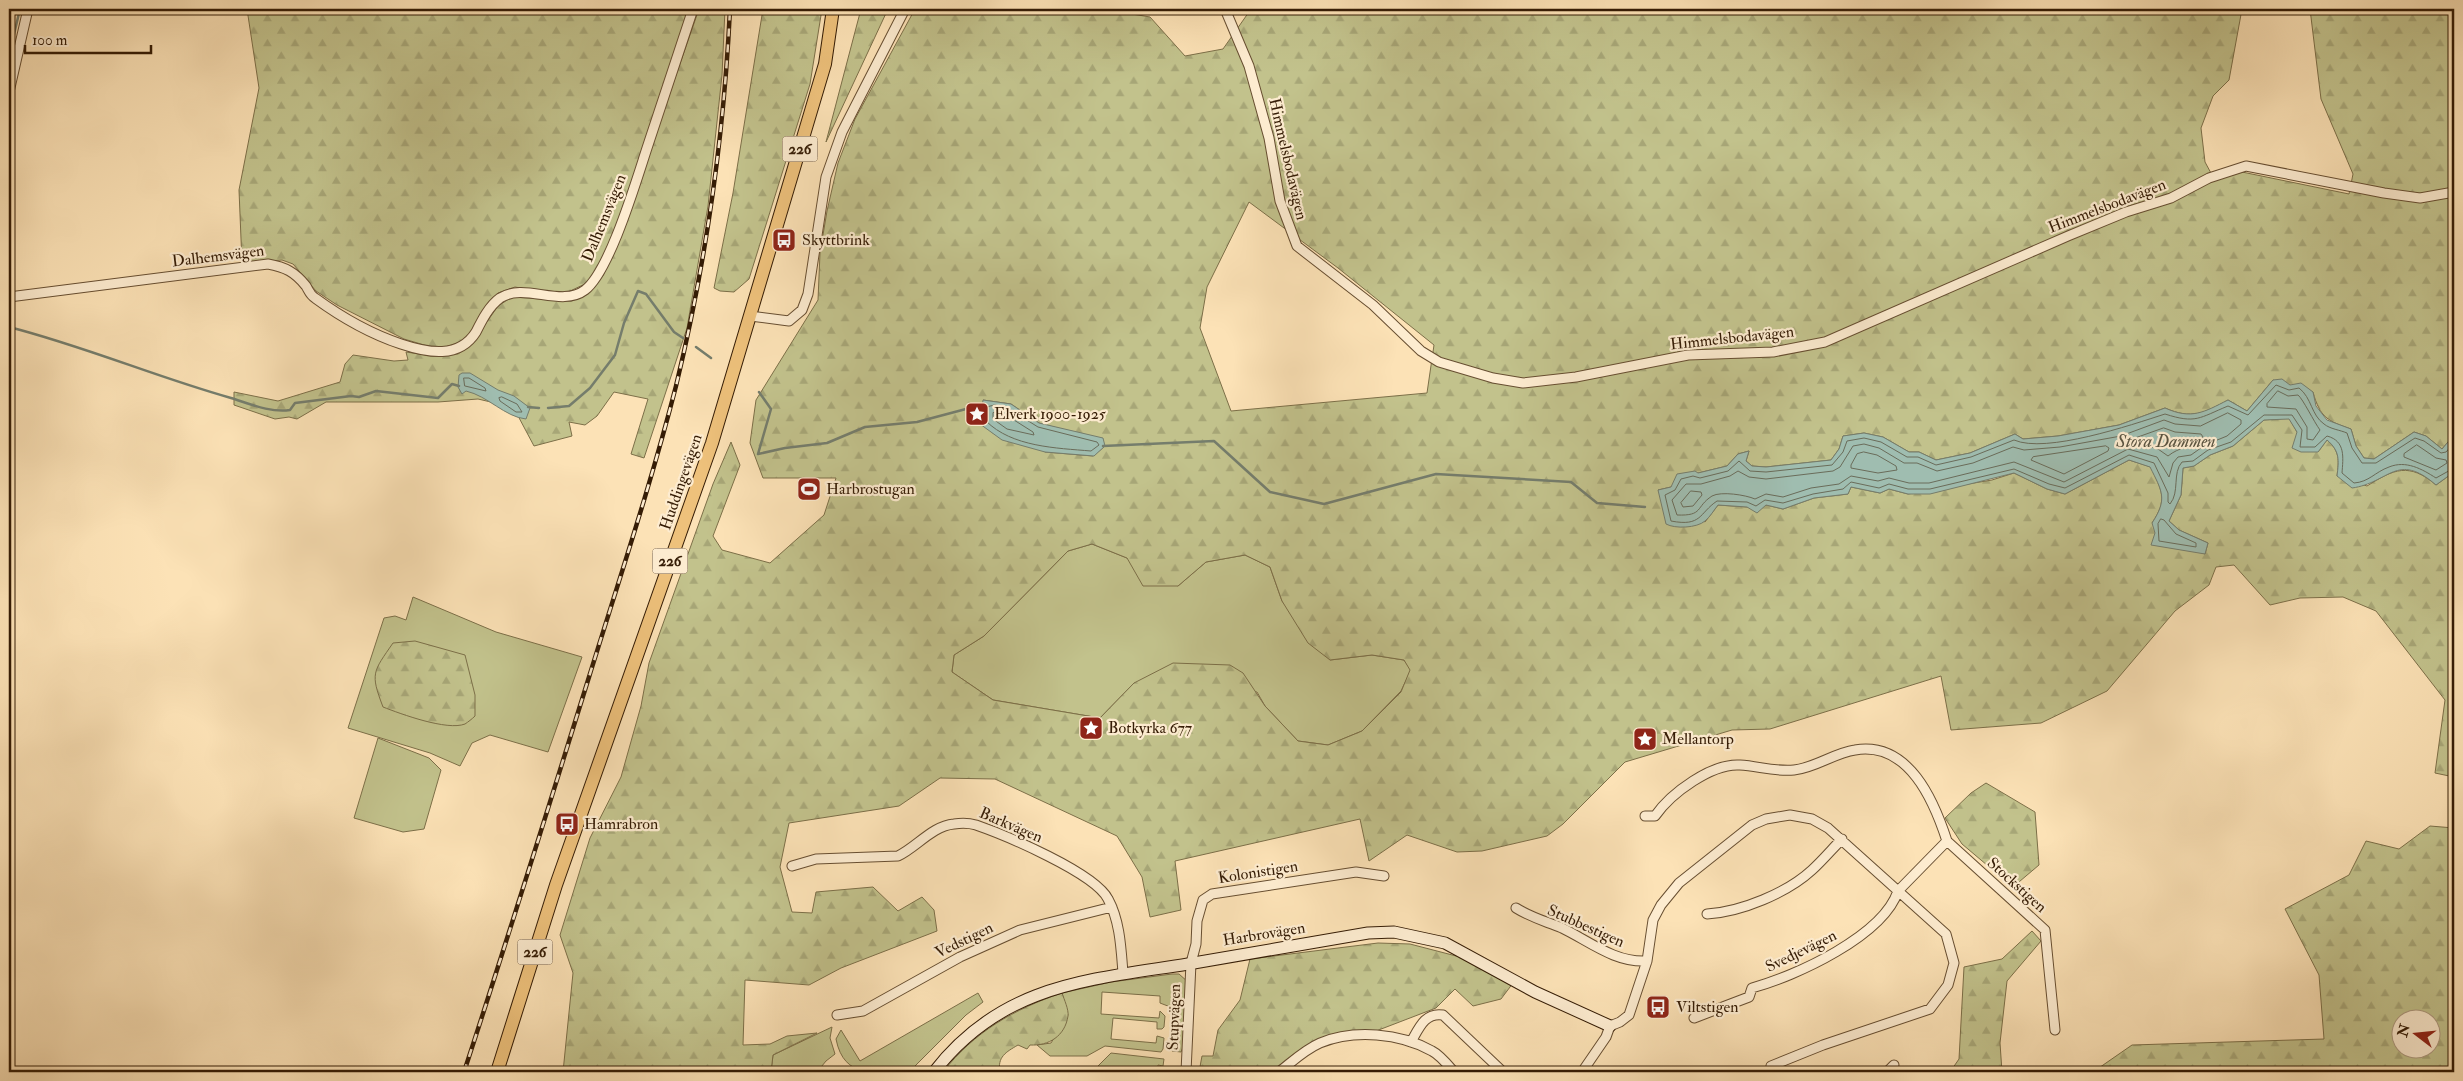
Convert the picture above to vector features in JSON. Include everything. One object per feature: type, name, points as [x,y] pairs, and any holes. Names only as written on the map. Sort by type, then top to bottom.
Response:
[{"type":"main road","name":"Huddingevägen","points":[[497,1072],[556,885],[712,443],[825,64],[833,9]]},
{"type":"street","points":[[9,92],[28,9]]},
{"type":"street","name":"Dalhemsvägen","points":[[9,297],[268,264],[284,266],[294,273],[312,297],[353,323],[401,344],[435,353],[452,352],[474,334],[486,314],[500,298],[517,291],[543,296],[567,295],[584,291],[599,272],[619,228],[693,9]]},
{"type":"street","points":[[750,316],[789,321],[802,310],[808,294],[826,176],[842,132],[905,9]]},
{"type":"street","name":"Himmelsbodavägen","points":[[1225,9],[1255,86],[1269,138],[1280,201],[1297,246],[1373,305],[1421,351],[1439,362],[1493,378],[1523,383],[1576,377],[1688,355],[1774,352],[1825,342],[2068,236],[2126,212],[2171,198],[2208,178],[2246,166],[2384,193],[2420,198],[2454,192]]},
{"type":"street","points":[[1645,816],[1655,816],[1663,804],[1710,771],[1728,765],[1778,771],[1794,770],[1855,750],[1867,750],[1891,757],[1915,773],[1938,815],[1947,841],[1898,891]]},
{"type":"street","points":[[1582,1072],[1606,1037],[1610,1026],[1620,1022],[1629,1015],[1647,961],[1653,920],[1671,891],[1752,825],[1778,816],[1800,816],[1812,819],[1842,839],[1946,934],[1954,963],[1948,985],[1930,1009],[1823,1045],[1771,1066],[1773,1072]]},
{"type":"street","name":"Barkvägen","points":[[792,866],[816,859],[898,856],[937,830],[951,824],[966,823],[985,829],[1079,872],[1099,888],[1112,907],[1120,939],[1123,973]]},
{"type":"street","points":[[1707,914],[1727,913],[1753,904],[1794,883],[1812,871],[1842,839]]},
{"type":"street","name":"Stockstigen","points":[[1947,841],[2045,930],[2055,1030]]},
{"type":"street","name":"Kolonistigen","points":[[1190,963],[1196,944],[1199,909],[1203,900],[1212,894],[1356,872],[1384,876]]},
{"type":"street","name":"Svedjevägen","points":[[1694,1018],[1749,997],[1752,988],[1772,983],[1807,968],[1853,941],[1895,900],[1898,891]]},
{"type":"street","name":"Vedstigen","points":[[837,1015],[863,1011],[960,957],[1020,930],[1112,907]]},
{"type":"street","name":"Stubbestigen","points":[[1516,908],[1533,919],[1560,927],[1620,957],[1633,962],[1647,961]]},
{"type":"street","name":"Harbrovägen","points":[[934,1072],[966,1037],[1017,1002],[1046,990],[1123,973],[1368,933],[1394,932],[1445,943],[1535,992],[1610,1026]]},
{"type":"street","name":"Stupvägen","points":[[1186,1072],[1190,963]]},
{"type":"street","points":[[1411,1042],[1422,1023],[1429,1016],[1434,1014],[1443,1015],[1503,1072]]},
{"type":"street","points":[[1279,1072],[1306,1051],[1331,1039],[1373,1035],[1411,1042],[1434,1052],[1454,1072]]},
{"type":"street","points":[[1887,1072],[1894,1065]]},
{"type":"green space","points":[[247,9],[690,9],[614,233],[598,269],[587,283],[568,292],[543,292],[515,287],[498,293],[469,335],[458,343],[445,347],[431,347],[404,339],[337,305],[316,291],[293,264],[282,260],[242,263],[239,190],[259,88]]},
{"type":"green space","points":[[699,9],[725,9],[722,75],[708,206],[687,328],[644,458],[631,454],[648,399],[614,392],[597,416],[585,425],[569,422],[572,436],[534,446],[517,414],[495,403],[478,399],[438,402],[326,402],[297,419],[289,417],[275,419],[234,405],[234,392],[278,401],[340,382],[345,364],[353,355],[394,361],[408,360],[406,352],[433,356],[458,354],[470,346],[498,306],[512,297],[571,301],[586,295],[603,276],[620,236]]},
{"type":"green space","points":[[763,9],[822,9],[810,84],[749,279],[734,292],[720,291],[714,288],[733,193]]},
{"type":"green space","points":[[861,9],[888,9],[826,142]]},
{"type":"green space","points":[[915,9],[1102,9],[1150,17],[1185,56],[1223,49],[1251,9],[2242,9],[2229,80],[2213,96],[2201,128],[2205,162],[2212,175],[2242,172],[2349,194],[2353,174],[2321,99],[2310,9],[2454,9],[2454,435],[2442,449],[2426,436],[2414,432],[2374,459],[2364,458],[2356,446],[2351,429],[2326,417],[2319,408],[2313,392],[2273,380],[2247,411],[2228,400],[2198,413],[2183,414],[2165,408],[2119,425],[2058,436],[2023,439],[2015,434],[1970,453],[1936,460],[1919,452],[1909,452],[1883,437],[1864,433],[1843,436],[1839,449],[1831,460],[1766,467],[1752,466],[1746,461],[1749,451],[1738,454],[1727,466],[1698,473],[1671,487],[1658,490],[1705,522],[1718,505],[1747,507],[1766,505],[1783,509],[1814,498],[1848,494],[1851,487],[1880,493],[1889,489],[1908,494],[1992,480],[2014,473],[2047,489],[2065,494],[2129,460],[2151,467],[2158,483],[2162,501],[2152,523],[2205,554],[2208,543],[2179,530],[2169,521],[2181,495],[2183,468],[2194,466],[2210,455],[2233,446],[2264,420],[2289,418],[2297,432],[2318,452],[2327,440],[2338,456],[2337,476],[2367,486],[2385,475],[2402,470],[2418,473],[2436,485],[2454,472],[2454,777],[2435,773],[2445,700],[2376,611],[2343,597],[2300,598],[2270,605],[2234,565],[2216,567],[2209,585],[2175,611],[2107,691],[2041,723],[1951,730],[1941,676],[1770,729],[1732,730],[1625,762],[1563,824],[1547,836],[1482,851],[1457,852],[1407,835],[1369,861],[1360,819],[1175,861],[1181,910],[1150,917],[1142,877],[1117,836],[995,779],[940,778],[899,806],[789,823],[780,867],[792,912],[812,913],[816,892],[873,887],[898,911],[922,897],[934,910],[937,931],[841,968],[809,985],[745,980],[743,1045],[770,1044],[787,1036],[817,1033],[773,1055],[771,1072],[563,1072],[573,973],[560,935],[590,838],[621,777],[641,706],[649,663],[713,484],[731,442],[740,465],[713,536],[722,550],[770,563],[824,515],[836,478],[763,478],[750,443],[756,400],[818,300],[820,253],[827,211],[838,163],[855,119]],"holes":[[[1249,202],[1338,268],[1434,345],[1427,393],[1231,411],[1200,328],[1207,287]],[[983,400],[1011,404],[1039,423],[1068,431],[1105,446],[1093,456],[1045,452]],[[1092,544],[1127,558],[1143,586],[1178,586],[1206,562],[1245,555],[1270,567],[1282,601],[1308,643],[1330,660],[1372,655],[1404,660],[1410,670],[1401,692],[1362,731],[1328,745],[1298,741],[1265,706],[1243,673],[1230,665],[1173,663],[1134,683],[1100,718],[993,700],[952,672],[954,655],[984,636],[1068,551]]]},
{"type":"green space","points":[[1092,544],[1127,558],[1178,586],[1206,562],[1245,555],[1270,567],[1282,601],[1330,660],[1372,655],[1404,660],[1411,670],[1401,691],[1362,731],[1328,745],[1298,741],[1265,706],[1257,692],[1134,683],[1100,718],[993,700],[952,672],[954,655],[984,636],[1068,551]]},
{"type":"green space","points":[[413,597],[496,632],[582,657],[548,752],[490,735],[472,743],[460,766],[430,753],[348,728],[384,618],[395,616],[406,620]]},
{"type":"green space","points":[[415,641],[465,655],[475,695],[475,716],[465,724],[457,726],[436,724],[383,707],[375,679],[381,660],[393,643]]},
{"type":"green space","points":[[378,738],[429,758],[441,770],[424,829],[403,832],[354,818]]},
{"type":"green space","points":[[1986,783],[2035,812],[2039,865],[2013,887],[1962,844],[1945,818],[1971,793]]},
{"type":"green space","points":[[2430,826],[2454,828],[2454,1072],[2093,1072],[2132,1045],[2324,1039],[2319,975],[2285,909],[2349,875],[2366,841],[2399,849]]},
{"type":"green space","points":[[2032,931],[2041,941],[2007,981],[2000,1043],[2002,1072],[1950,1072],[1959,1059],[1964,967],[2002,959]]},
{"type":"green space","points":[[1378,943],[1410,944],[1460,957],[1513,983],[1501,999],[1473,1006],[1455,989],[1436,1008],[1376,1031],[1353,1031],[1330,1036],[1294,1054],[1272,1072],[1199,1072],[1202,1056],[1213,1056],[1218,1030],[1240,1000],[1250,959]]},
{"type":"green space","points":[[1179,974],[1188,982],[1181,1052],[1172,1051],[1173,1008],[1160,1003],[1160,996],[1102,992],[1101,1014],[1159,1018],[1160,1011],[1165,1016],[1162,1029],[1157,1029],[1157,1022],[1113,1018],[1111,1039],[1156,1043],[1157,1036],[1164,1038],[1161,1052],[1105,1046],[1087,1056],[1050,1056],[1037,1045],[1051,1043],[1068,1015],[1062,993],[1111,982]]},
{"type":"green space","points":[[978,993],[983,1002],[966,1015],[909,1072],[863,1071],[846,1061],[840,1052],[836,1039],[841,1030],[860,1061]]},
{"type":"green space","points":[[1062,993],[1068,1016],[1060,1034],[1050,1042],[1030,1045],[1027,1049],[1018,1045],[1001,1059],[1000,1072],[943,1072],[968,1045],[1011,1014]]},
{"type":"green space","points":[[832,1027],[830,1038],[835,1054],[817,1072],[771,1072],[773,1055]]},
{"type":"green space","points":[[1111,1053],[1164,1059],[1163,1066],[1158,1065],[1157,1072],[1099,1072],[1095,1069]]},
{"type":"water","points":[[470,373],[498,390],[514,396],[530,408],[526,419],[511,414],[482,397],[466,391],[462,394],[458,387],[459,375]]},
{"type":"water","name":"Stora Dammen","points":[[2282,379],[2290,385],[2301,383],[2313,392],[2316,406],[2327,420],[2351,429],[2356,446],[2364,458],[2374,459],[2414,432],[2426,436],[2442,449],[2454,435],[2454,472],[2436,485],[2423,475],[2412,470],[2402,470],[2393,472],[2365,485],[2352,488],[2337,476],[2338,456],[2327,440],[2318,452],[2301,452],[2292,448],[2297,432],[2289,419],[2264,420],[2233,446],[2210,455],[2194,466],[2183,468],[2181,495],[2169,521],[2179,530],[2208,543],[2205,554],[2151,545],[2155,533],[2152,523],[2160,507],[2162,495],[2150,467],[2129,460],[2065,494],[2047,489],[2014,473],[1930,494],[1908,494],[1889,489],[1880,493],[1851,487],[1848,494],[1814,498],[1783,509],[1766,505],[1757,513],[1747,507],[1718,505],[1705,521],[1686,527],[1675,527],[1666,524],[1658,490],[1671,487],[1677,474],[1695,471],[1698,473],[1727,466],[1738,454],[1749,451],[1746,461],[1752,466],[1766,467],[1831,460],[1839,449],[1843,436],[1864,433],[1883,437],[1909,452],[1919,452],[1936,460],[1970,453],[2015,434],[2023,439],[2058,436],[2119,425],[2165,408],[2183,414],[2198,413],[2228,400],[2247,411],[2273,380]]},
{"type":"water","points":[[983,400],[1011,404],[1039,423],[1103,438],[1105,446],[1094,456],[1045,452],[1002,440],[980,424]]},
{"type":"waterway","points":[[9,55],[20,9]]},
{"type":"waterway","points":[[548,408],[569,406],[590,388],[615,355],[624,323],[638,291],[646,294],[674,332],[683,338]]},
{"type":"waterway","points":[[9,327],[65,343],[203,390],[275,410],[290,410],[295,403],[351,396],[359,397],[376,391],[438,398],[452,384],[459,386]]},
{"type":"waterway","points":[[696,347],[711,358]]},
{"type":"waterway","points":[[759,392],[771,409],[758,454],[785,448],[827,443],[865,427],[917,422],[966,409],[985,413]]},
{"type":"waterway","points":[[528,407],[539,408]]},
{"type":"waterway","points":[[1103,446],[1214,441],[1270,492],[1324,504],[1436,474],[1571,482],[1597,503],[1645,507]]},
{"type":"railway","points":[[464,1072],[634,532],[676,386],[696,293],[712,199],[723,104],[730,9]]},
{"type":"place","name":"Skyttbrink","points":[[784,240]]},
{"type":"place","name":"Elverk 1900-1925","points":[[977,414]]},
{"type":"place","name":"Harbrostugan","points":[[809,489]]},
{"type":"place","name":"Botkyrka 677","points":[[1091,728]]},
{"type":"place","name":"Mellantorp","points":[[1645,739]]},
{"type":"place","name":"Hamrabron","points":[[567,824]]},
{"type":"place","name":"Viltstigen","points":[[1658,1007]]}]
